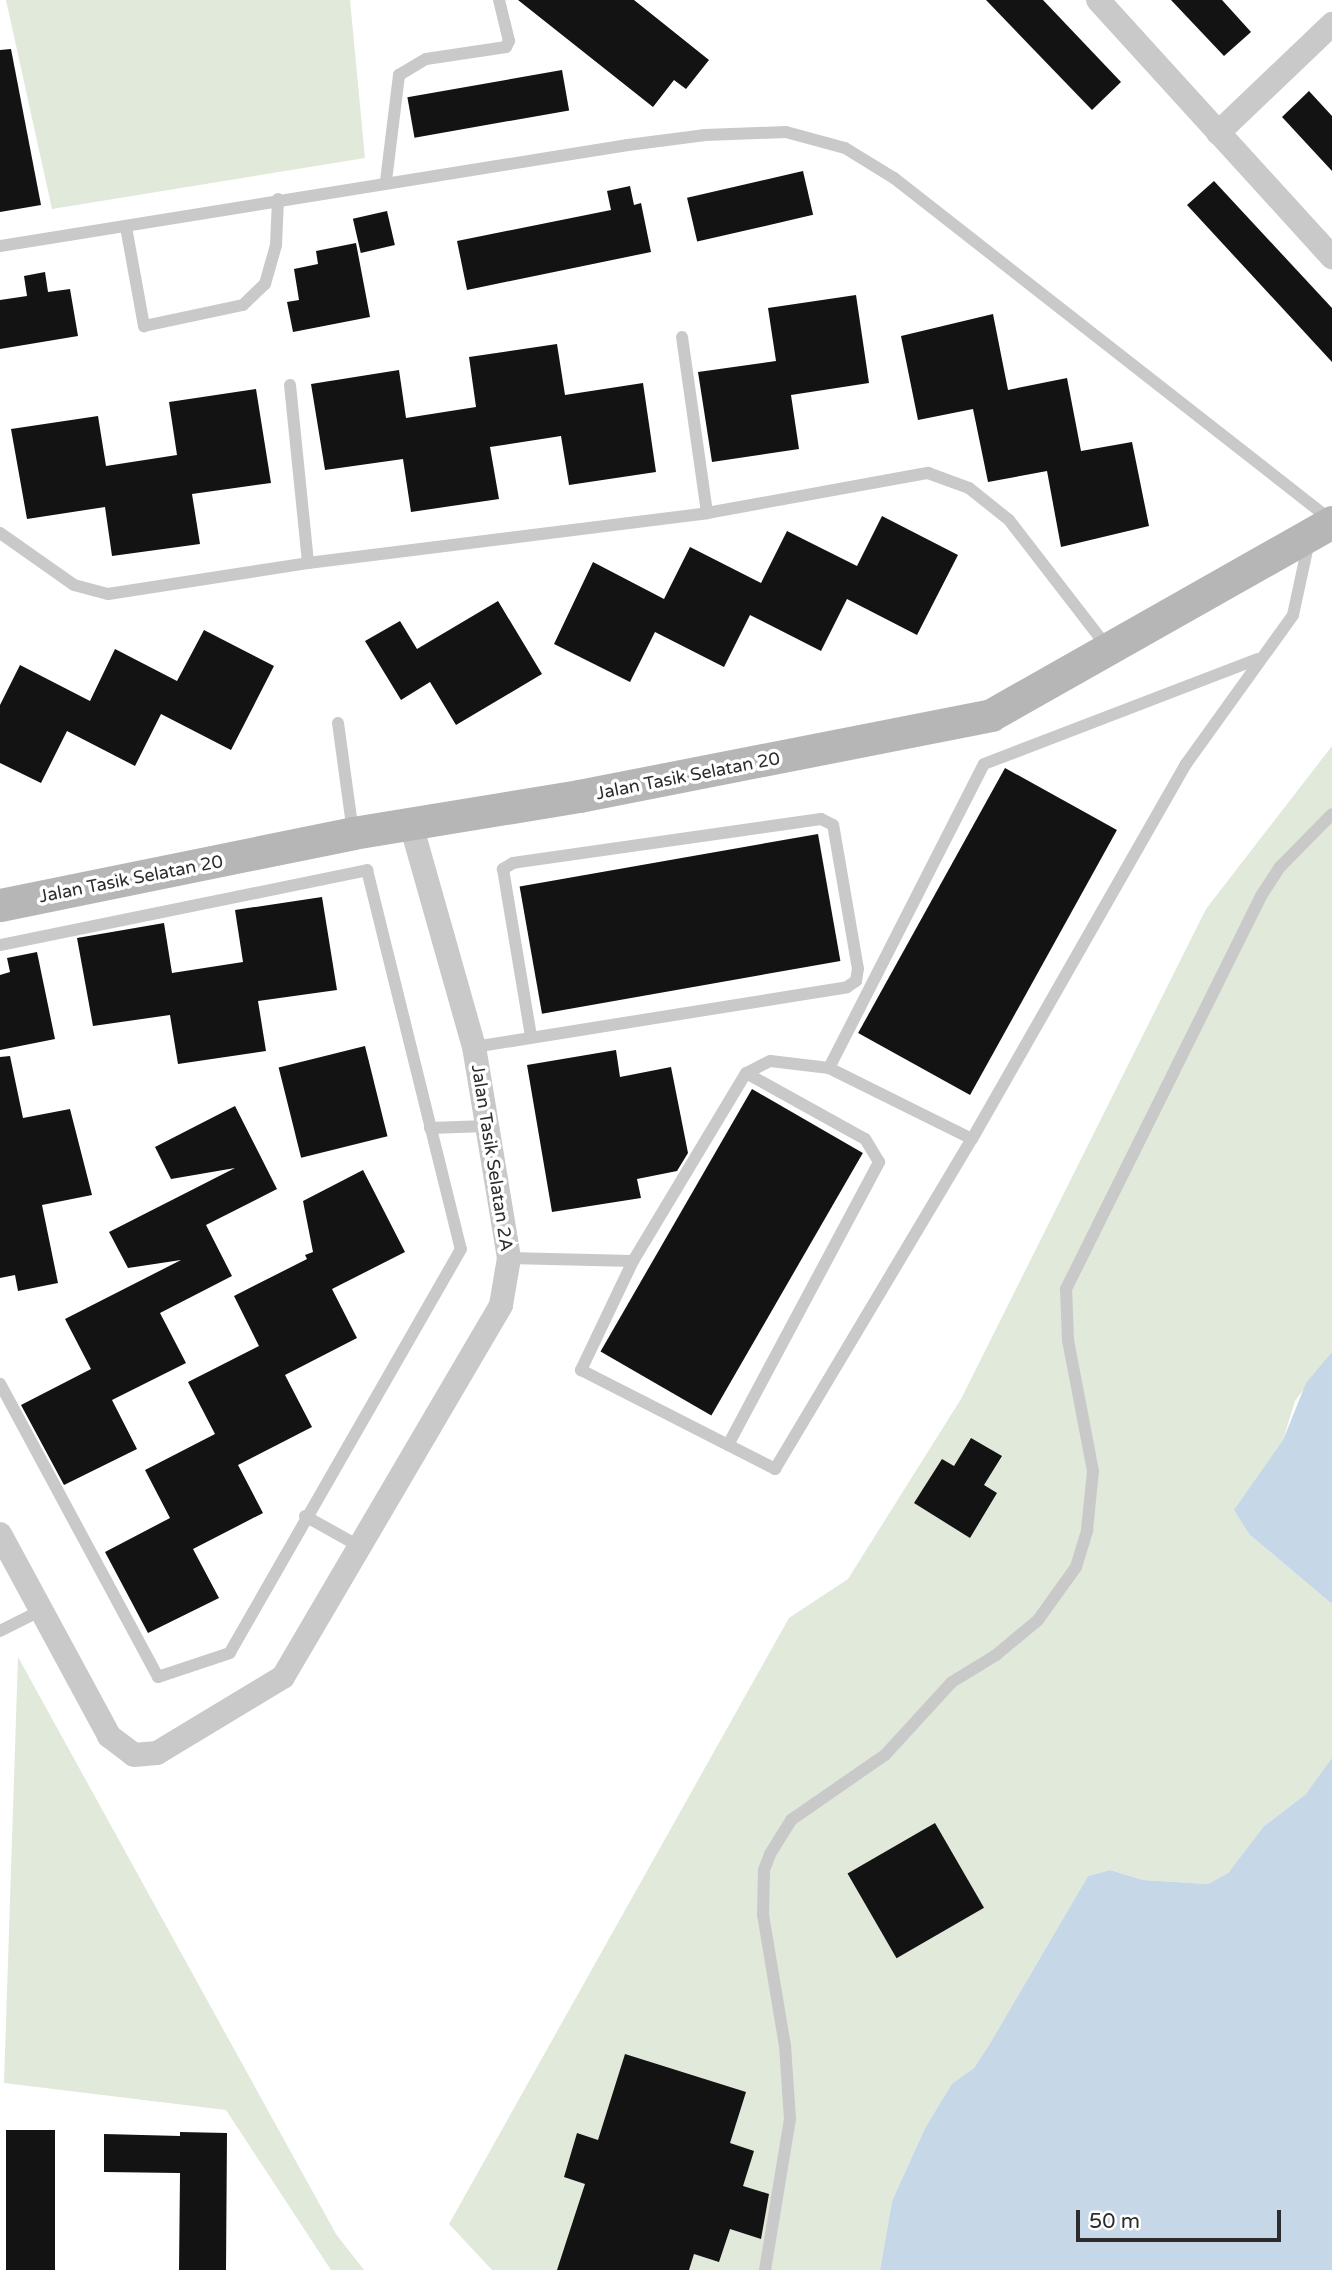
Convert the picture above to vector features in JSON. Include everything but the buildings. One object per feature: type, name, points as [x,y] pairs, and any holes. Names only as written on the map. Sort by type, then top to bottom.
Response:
[{"type":"street","points":[[1098,0],[1332,257]]},
{"type":"street","points":[[1218,133],[1332,24]]},
{"type":"street","name":"Jalan Tasik Selatan 20","points":[[0,905],[353,833],[954,726],[998,713],[1325,526]]},
{"type":"street","name":"Jalan Tasik Selatan 2A","points":[[0,1534],[38,1612],[109,1736],[134,1755],[157,1753],[283,1677],[501,1305],[509,1258],[474,1047],[411,824]]},
{"type":"lane","points":[[386,181],[399,75],[426,59],[506,47],[509,41],[499,0]]},
{"type":"lane","points":[[0,246],[126,227],[386,181],[705,135],[786,132],[845,148],[894,178],[1325,526],[1293,615],[1258,659],[1186,764],[972,1139],[775,1469],[581,1370],[633,1261],[746,1073],[770,1061],[829,1068],[972,1139]]},
{"type":"lane","points":[[126,227],[144,326],[243,305],[265,284],[275,245],[278,199]]},
{"type":"lane","points":[[682,337],[707,513]]},
{"type":"lane","points":[[290,385],[308,563]]},
{"type":"lane","points":[[0,533],[74,585],[108,594],[308,563],[707,513],[928,473],[969,488],[1009,520],[1109,650]]},
{"type":"lane","points":[[829,1068],[984,764],[1258,659]]},
{"type":"lane","points":[[338,723],[353,833]]},
{"type":"lane","points":[[765,2270],[790,2119],[785,2046],[762,1915],[770,1854],[791,1819],[885,1755],[943,1690],[1038,1620],[1076,1567],[1087,1531],[1093,1471],[1068,1340],[1066,1289],[1256,905],[1280,867],[1332,814]]},
{"type":"lane","points":[[474,1047],[847,987],[856,981],[854,942],[833,825],[821,819],[513,863],[503,869],[531,1037]]},
{"type":"lane","points":[[0,945],[367,870],[461,1249],[305,1516],[230,1653],[158,1677],[0,1384]]},
{"type":"lane","points":[[728,1446],[879,1162],[865,1139],[746,1073]]},
{"type":"lane","points":[[430,1128],[487,1126]]},
{"type":"lane","points":[[509,1258],[633,1261]]},
{"type":"lane","points":[[305,1516],[359,1546]]},
{"type":"lane","points":[[0,1631],[38,1612]]},
{"type":"green space","points":[[6,0],[350,0],[365,158],[52,209]]},
{"type":"green space","points":[[1332,746],[1332,1352],[1295,1401],[1283,1440],[1270,1460],[1250,1535],[1332,1604],[1332,1758],[1328,1766],[1306,1794],[1264,1826],[1228,1873],[1208,1884],[1143,1880],[1110,1870],[1088,1876],[989,2045],[974,2068],[952,2085],[925,2128],[892,2201],[880,2270],[492,2270],[449,2224],[789,1618],[848,1579],[961,1399],[1206,909]]},
{"type":"green space","points":[[18,1657],[336,2234],[364,2270],[331,2270],[226,2110],[4,2083]]},
{"type":"water","points":[[1332,1352],[1332,1604],[1250,1535],[1234,1510],[1283,1440],[1306,1383]]},
{"type":"water","points":[[1332,1758],[1332,2270],[880,2270],[892,2201],[925,2128],[952,2084],[974,2068],[989,2045],[1088,1876],[1110,1870],[1143,1880],[1208,1884],[1228,1873],[1264,1826],[1306,1794]]}]
